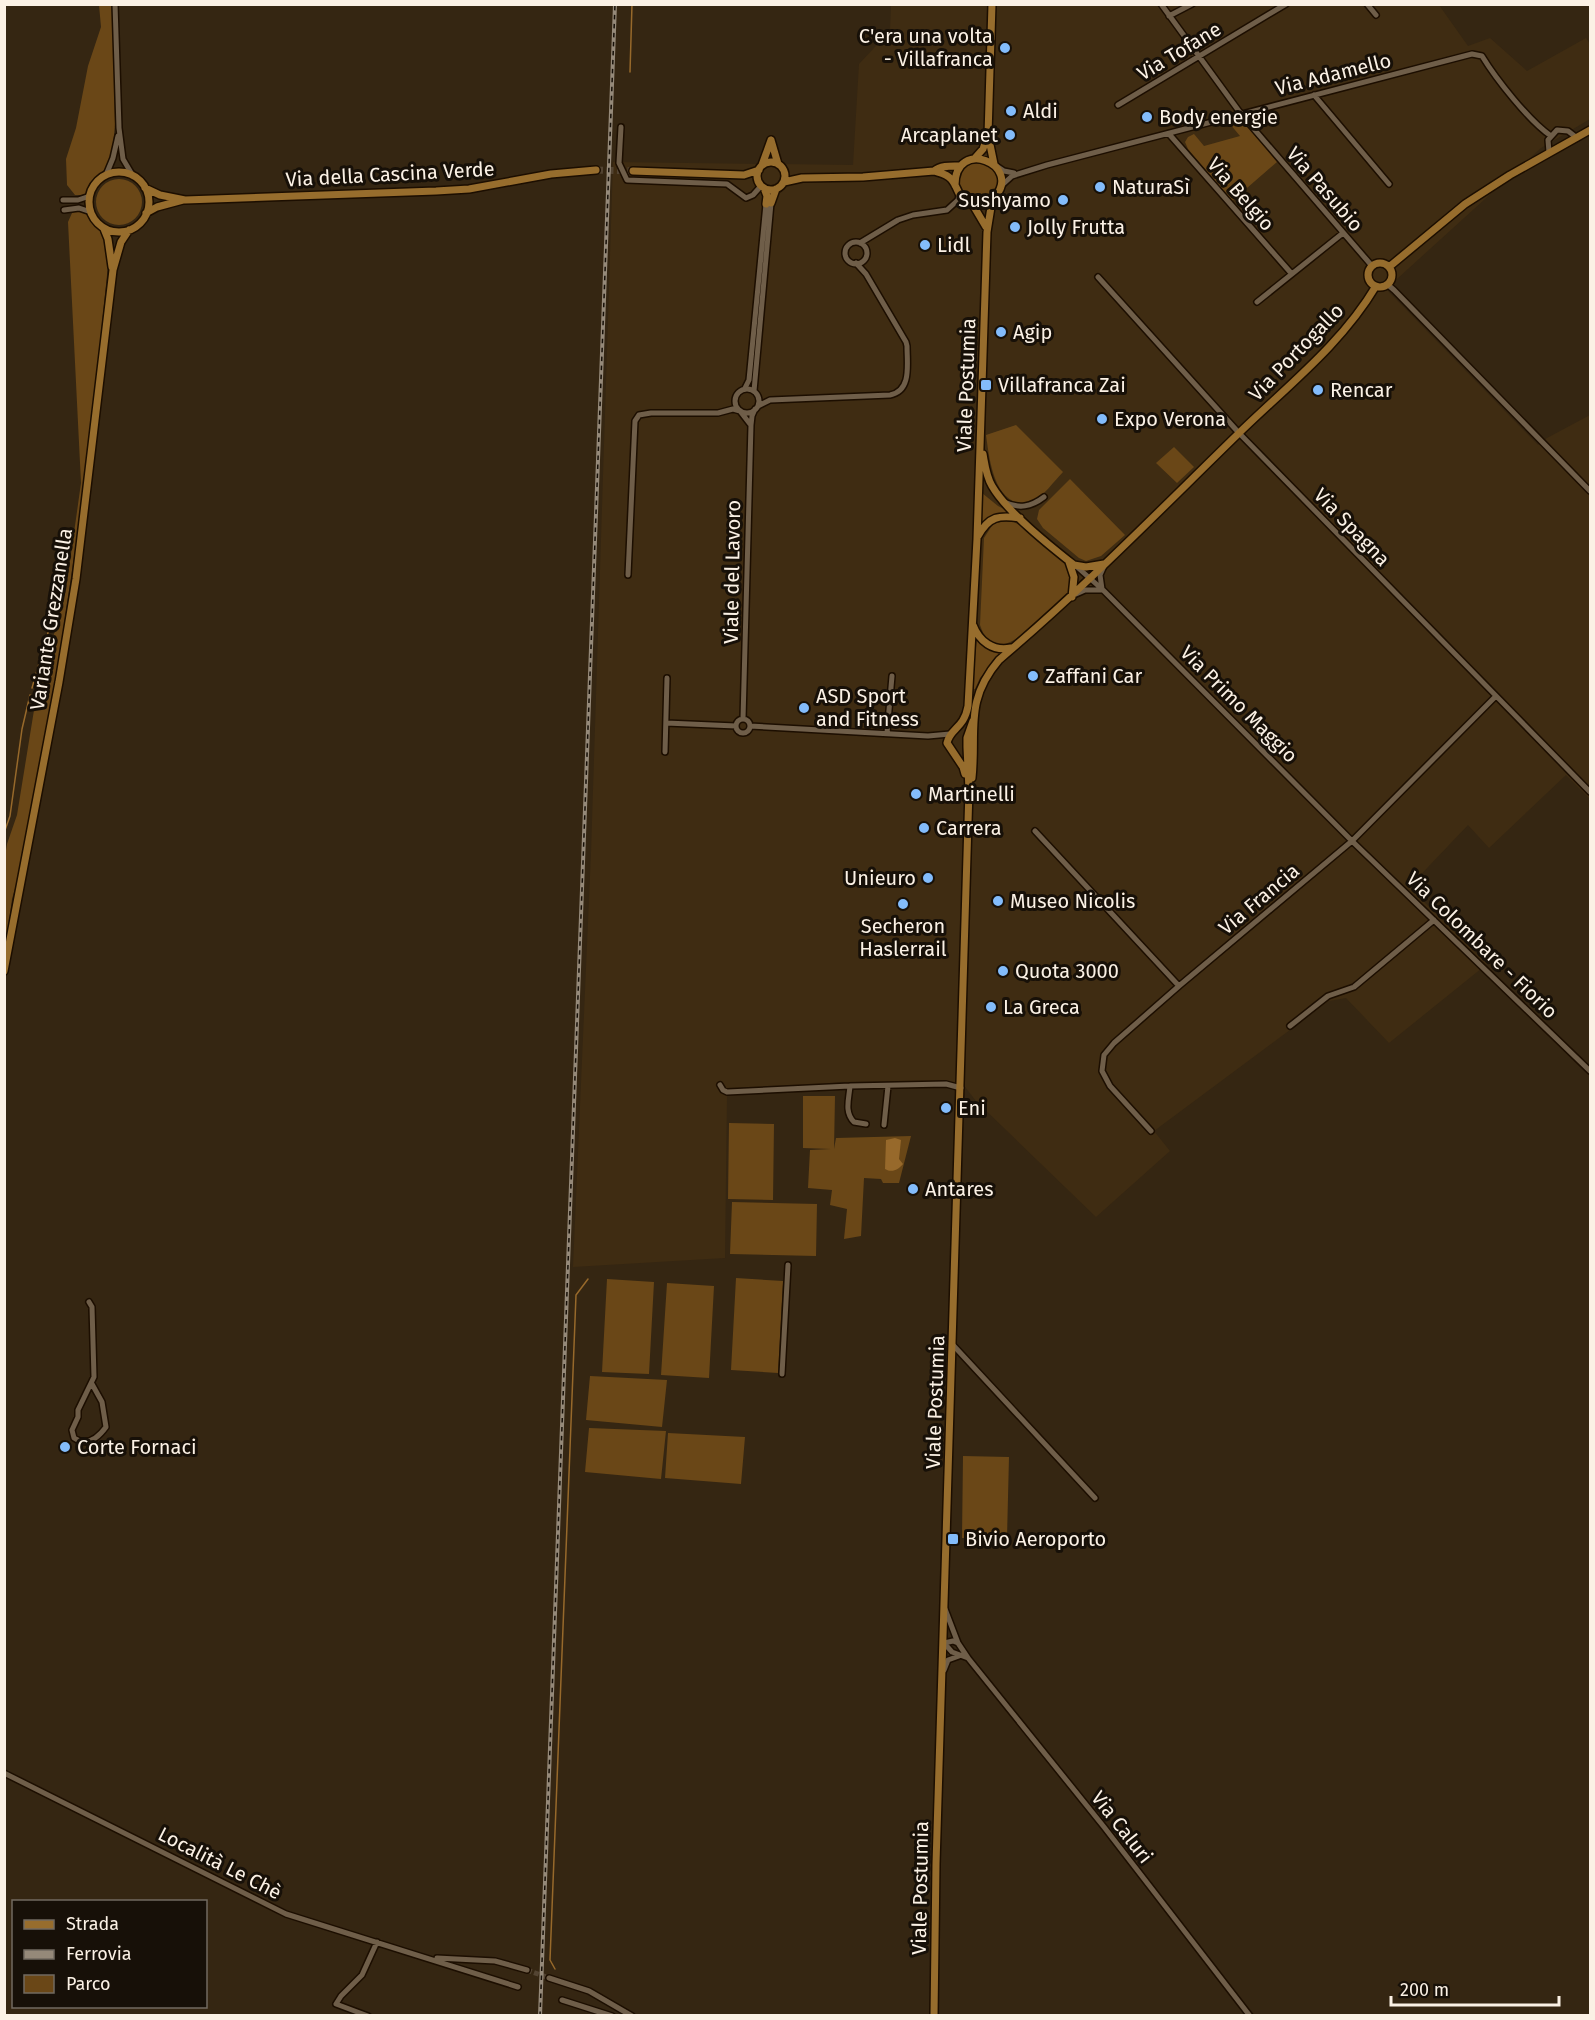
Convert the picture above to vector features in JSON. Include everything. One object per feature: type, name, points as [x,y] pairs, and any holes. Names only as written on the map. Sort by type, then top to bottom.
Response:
[{"type":"main road","points":[[769,204],[776,189],[784,182],[802,178],[863,177],[934,171],[946,174],[955,184],[959,195],[967,202],[979,205],[992,201],[998,194],[1001,178],[994,165],[988,135],[992,4]]},
{"type":"main road","points":[[1389,267],[1465,204],[1549,152],[1590,130]]},
{"type":"main road","points":[[934,171],[938,168],[960,166],[975,158],[983,149],[988,135]]},
{"type":"main road","points":[[769,204],[761,185],[760,168],[771,140],[778,164],[784,171],[802,178]]},
{"type":"main road","points":[[975,158],[994,165]]},
{"type":"main road","points":[[633,171],[744,175],[767,163],[778,164]]},
{"type":"main road","points":[[955,184],[960,166]]},
{"type":"main road","name":"Via della Cascina Verde","points":[[185,200],[469,189],[551,174],[596,170]]},
{"type":"main road","points":[[784,171],[784,182]]},
{"type":"main road","points":[[91,212],[90,196],[94,186],[106,175],[120,172],[133,176],[145,188],[160,195],[185,200]]},
{"type":"main road","points":[[744,175],[761,185],[776,189]]},
{"type":"main road","points":[[145,188],[148,201],[146,213]]},
{"type":"main road","points":[[146,213],[157,207],[185,200]]},
{"type":"main road","name":"Viale Postumia","points":[[969,790],[963,767],[950,749],[947,739],[964,721],[968,706],[977,539],[987,232],[992,201]]},
{"type":"main road","name":"Viale Postumia","points":[[973,205],[982,218],[987,232]]},
{"type":"main road","name":"Variante Grezzanella","points":[[91,212],[98,224],[104,228],[113,270]]},
{"type":"main road","name":"Variante Grezzanella","points":[[4,970],[59,682],[76,579],[113,270],[121,242],[129,230],[139,224],[146,213]]},
{"type":"main road","points":[[104,228],[112,231],[129,230]]},
{"type":"main road","points":[[1382,263],[1389,267],[1392,274],[1387,284],[1376,286],[1369,279],[1368,272],[1372,266],[1382,263]]},
{"type":"main road","name":"Via Portogallo","points":[[1072,597],[1327,350],[1361,310],[1376,286]]},
{"type":"main road","points":[[981,432],[987,474],[991,484],[1020,518]]},
{"type":"main road","points":[[977,539],[986,524],[996,518],[1004,516],[1020,518]]},
{"type":"main road","name":"Via Primo Maggio","points":[[1020,518],[1071,562]]},
{"type":"main road","points":[[973,721],[981,684],[999,660],[1072,597],[1074,577],[1071,562],[1086,567],[1106,564]]},
{"type":"main road","points":[[972,623],[980,638],[989,645],[1001,649],[1015,646]]},
{"type":"main road","name":"Viale Postumia","points":[[934,2016],[936,1864],[969,790],[967,738],[973,721]]},
{"type":"main road","name":"Viale Postumia","points":[[969,790],[972,777],[973,721]]},
{"type":"main road","points":[[952,733],[964,733],[967,738]]},
{"type":"main road","points":[[950,749],[962,752],[967,747]]},
{"type":"street","points":[[115,4],[119,128],[123,159],[133,176]]},
{"type":"street","name":"Via Pasubio","points":[[1161,4],[1241,114],[1372,266]]},
{"type":"street","points":[[1169,16],[1192,4]]},
{"type":"street","name":"Via Tofane","points":[[1118,105],[1286,4]]},
{"type":"street","points":[[1367,4],[1377,15]]},
{"type":"street","name":"Via Adamello","points":[[1001,186],[1007,179],[1019,173],[1472,54],[1482,56],[1502,85],[1551,136]]},
{"type":"street","points":[[1314,95],[1389,184]]},
{"type":"street","points":[[621,127],[619,163],[627,180],[727,184],[746,198],[753,195],[761,185]]},
{"type":"street","points":[[106,175],[113,158],[119,128]]},
{"type":"street","points":[[1549,152],[1548,140],[1557,130],[1565,130],[1577,138]]},
{"type":"street","name":"Via Belgio","points":[[1169,134],[1291,273]]},
{"type":"street","points":[[994,165],[1004,171],[1019,173]]},
{"type":"street","points":[[860,243],[898,220],[946,210],[958,200],[959,195]]},
{"type":"street","points":[[63,200],[78,200],[90,196]]},
{"type":"street","points":[[725,411],[749,380],[769,204]]},
{"type":"street","points":[[757,408],[759,398],[756,392],[769,204]]},
{"type":"street","points":[[64,210],[79,208],[91,212]]},
{"type":"street","points":[[1257,302],[1343,233]]},
{"type":"street","points":[[866,248],[874,236]]},
{"type":"street","points":[[628,575],[635,421],[639,415],[718,413],[733,409],[748,413],[770,400],[900,392],[906,380],[907,346],[866,274],[856,263],[848,260],[846,249],[854,242],[866,248],[866,274]]},
{"type":"street","points":[[856,263],[865,259]]},
{"type":"street","name":"Via Spagna","points":[[1098,277],[1239,433],[1590,792]]},
{"type":"street","points":[[1387,284],[1590,491]]},
{"type":"street","points":[[745,388],[770,400]]},
{"type":"street","points":[[735,400],[750,425]]},
{"type":"street","name":"Viale del Lavoro","points":[[743,719],[750,425],[757,408]]},
{"type":"street","points":[[1004,502],[1022,507],[1031,506],[1044,497]]},
{"type":"street","name":"Via Primo Maggio","points":[[1071,562],[1103,590],[1352,841]]},
{"type":"street","points":[[1072,597],[1085,590],[1103,590],[1100,575],[1106,564]]},
{"type":"street","points":[[886,733],[892,676]]},
{"type":"street","points":[[665,752],[667,678]]},
{"type":"street","name":"Via Francia","points":[[1151,1131],[1110,1086],[1102,1071],[1104,1055],[1114,1043],[1179,986],[1352,841],[1496,696]]},
{"type":"street","points":[[736,726],[738,721],[743,719],[748,721],[750,726]]},
{"type":"street","points":[[666,723],[736,726]]},
{"type":"street","points":[[736,726],[742,732],[748,730],[750,726]]},
{"type":"street","points":[[750,726],[928,736],[952,733]]},
{"type":"street","points":[[928,736],[950,749]]},
{"type":"street","points":[[1035,831],[1179,986]]},
{"type":"street","name":"Via Colombare - Fiorio","points":[[1352,841],[1590,1071]]},
{"type":"street","points":[[1290,1026],[1328,996],[1354,987],[1434,920]]},
{"type":"street","points":[[720,1085],[727,1092],[946,1083],[961,1088]]},
{"type":"street","points":[[850,1086],[849,1118],[854,1122],[866,1124]]},
{"type":"street","points":[[884,1125],[888,1086]]},
{"type":"street","points":[[782,1374],[788,1265]]},
{"type":"street","points":[[89,1302],[92,1307],[94,1377],[78,1410],[78,1417],[72,1430],[74,1438],[80,1442],[90,1441],[100,1435],[106,1427],[102,1402],[92,1384]]},
{"type":"street","points":[[953,1346],[1095,1498]]},
{"type":"street","name":"Via Caluri","points":[[945,1609],[958,1643],[968,1658],[1104,1827],[1250,2016]]},
{"type":"street","points":[[958,1643],[953,1641],[944,1643],[952,1652],[968,1658]]},
{"type":"street","points":[[943,1673],[948,1660],[959,1656]]},
{"type":"street","name":"Località Le Chè","points":[[4,1773],[286,1914],[518,1987]]},
{"type":"street","points":[[368,2016],[336,2004],[362,1975],[377,1942]]},
{"type":"street","name":"Località Le Chè","points":[[430,1959],[495,1961],[527,1970]]},
{"type":"street","points":[[549,1978],[589,1991],[632,2016]]},
{"type":"street","points":[[562,2000],[612,2016]]},
{"type":"shaded area","points":[[891,5],[1439,5],[1468,46],[1490,38],[1527,71],[1586,38],[1590,44],[1590,119],[1541,148],[1386,289],[1538,445],[1590,415],[1590,799],[1566,775],[1489,848],[1468,825],[1409,887],[1487,964],[1389,1043],[1346,998],[1329,1001],[1154,1131],[1170,1151],[1096,1217],[976,1101],[965,1087],[948,1081],[841,1082],[727,1096],[725,1258],[573,1267],[591,853],[613,162],[853,165],[859,64],[890,31]]},
{"type":"shaded area","points":[[895,1138],[901,1140],[899,1159],[903,1164],[890,1171],[885,1169],[886,1140]]},
{"type":"green space","points":[[99,5],[113,5],[115,124],[112,157],[109,166],[92,182],[87,193],[75,195],[67,185],[66,159],[76,128],[88,66],[101,27]]},
{"type":"green space","points":[[1240,122],[1250,129],[1277,162],[1232,201],[1188,149],[1185,142],[1194,134],[1204,146],[1240,136],[1230,124]]},
{"type":"green space","points":[[978,162],[992,168],[998,182],[992,196],[978,202],[964,196],[958,182],[964,168]]},
{"type":"green space","points":[[119,179],[135,186],[142,202],[135,218],[119,225],[103,218],[96,202],[103,186]]},
{"type":"green space","points":[[78,210],[89,215],[104,236],[108,254],[107,275],[87,469],[55,685],[20,871],[12,899],[5,953],[4,863],[7,844],[17,815],[35,704],[66,590],[81,483],[68,222],[72,213]]},
{"type":"green space","points":[[1016,425],[1063,472],[1041,496],[1027,503],[1010,500],[1003,493],[994,475],[987,444],[986,435]]},
{"type":"green space","points":[[1174,447],[1194,467],[1177,483],[1156,463]]},
{"type":"green space","points":[[1070,479],[1125,535],[1101,556],[1086,561],[1079,558],[1043,528],[1037,519],[1039,510]]},
{"type":"green space","points":[[982,493],[1008,511],[1009,513],[980,526]]},
{"type":"green space","points":[[1004,521],[1014,522],[1021,526],[1067,565],[1071,582],[1065,597],[1017,638],[1000,645],[992,643],[986,637],[980,625],[984,538],[993,524]]},
{"type":"green space","points":[[977,637],[985,647],[1004,652],[980,678],[975,689],[972,689]]},
{"type":"green space","points":[[803,1096],[835,1096],[834,1149],[836,1138],[911,1136],[899,1183],[883,1183],[881,1179],[864,1178],[861,1236],[844,1239],[847,1209],[830,1205],[832,1190],[808,1188],[810,1150],[831,1149],[803,1148]]},
{"type":"green space","points":[[729,1123],[774,1124],[773,1200],[728,1199]]},
{"type":"green space","points":[[732,1202],[817,1204],[816,1256],[730,1254]]},
{"type":"green space","points":[[736,1278],[783,1281],[778,1373],[731,1370]]},
{"type":"green space","points":[[607,1279],[654,1282],[649,1374],[602,1372]]},
{"type":"green space","points":[[667,1283],[714,1286],[709,1378],[661,1375]]},
{"type":"green space","points":[[590,1376],[667,1380],[662,1427],[586,1420]]},
{"type":"green space","points":[[589,1428],[666,1431],[661,1479],[585,1472]]},
{"type":"green space","points":[[668,1433],[745,1437],[741,1484],[665,1478]]},
{"type":"green space","points":[[963,1456],[1009,1457],[1007,1538],[962,1538]]},
{"type":"waterway","points":[[630,72],[632,4]]},
{"type":"waterway","points":[[32,688],[52,619]]},
{"type":"waterway","points":[[4,833],[10,816],[22,729],[30,695]]},
{"type":"waterway","points":[[555,1969],[550,1960],[576,1295],[588,1279]]},
{"type":"tunnel","points":[[596,170],[633,171]]},
{"type":"tunnel","points":[[527,1970],[549,1978]]},
{"type":"railway","points":[[540,2016],[615,4]]},
{"type":"place","name":"C'era una volta - Villafranca","points":[[1005,48]]},
{"type":"place","name":"Aldi","points":[[1011,111]]},
{"type":"place","name":"Body energie","points":[[1147,117]]},
{"type":"place","name":"Arcaplanet","points":[[1010,135]]},
{"type":"place","name":"NaturaSì","points":[[1100,187]]},
{"type":"place","name":"Sushyamo","points":[[1063,200]]},
{"type":"place","name":"Jolly Frutta","points":[[1015,227]]},
{"type":"place","name":"Lidl","points":[[925,245]]},
{"type":"place","name":"Agip","points":[[1001,332]]},
{"type":"place","name":"Villafranca Zai","points":[[986,385]]},
{"type":"place","name":"Rencar","points":[[1318,390]]},
{"type":"place","name":"Expo Verona","points":[[1102,419]]},
{"type":"place","name":"Zaffani Car","points":[[1033,676]]},
{"type":"place","name":"ASD Sport and Fitness","points":[[804,708]]},
{"type":"place","name":"Martinelli","points":[[916,794]]},
{"type":"place","name":"Carrera","points":[[924,828]]},
{"type":"place","name":"Unieuro","points":[[928,878]]},
{"type":"place","name":"Museo Nicolis","points":[[998,901]]},
{"type":"place","name":"Secheron Haslerrail","points":[[903,904]]},
{"type":"place","name":"Quota 3000","points":[[1003,971]]},
{"type":"place","name":"La Greca","points":[[991,1007]]},
{"type":"place","name":"Eni","points":[[946,1108]]},
{"type":"place","name":"Antares","points":[[913,1189]]},
{"type":"place","name":"Corte Fornaci","points":[[65,1447]]},
{"type":"place","name":"Bivio Aeroporto","points":[[953,1539]]}]
